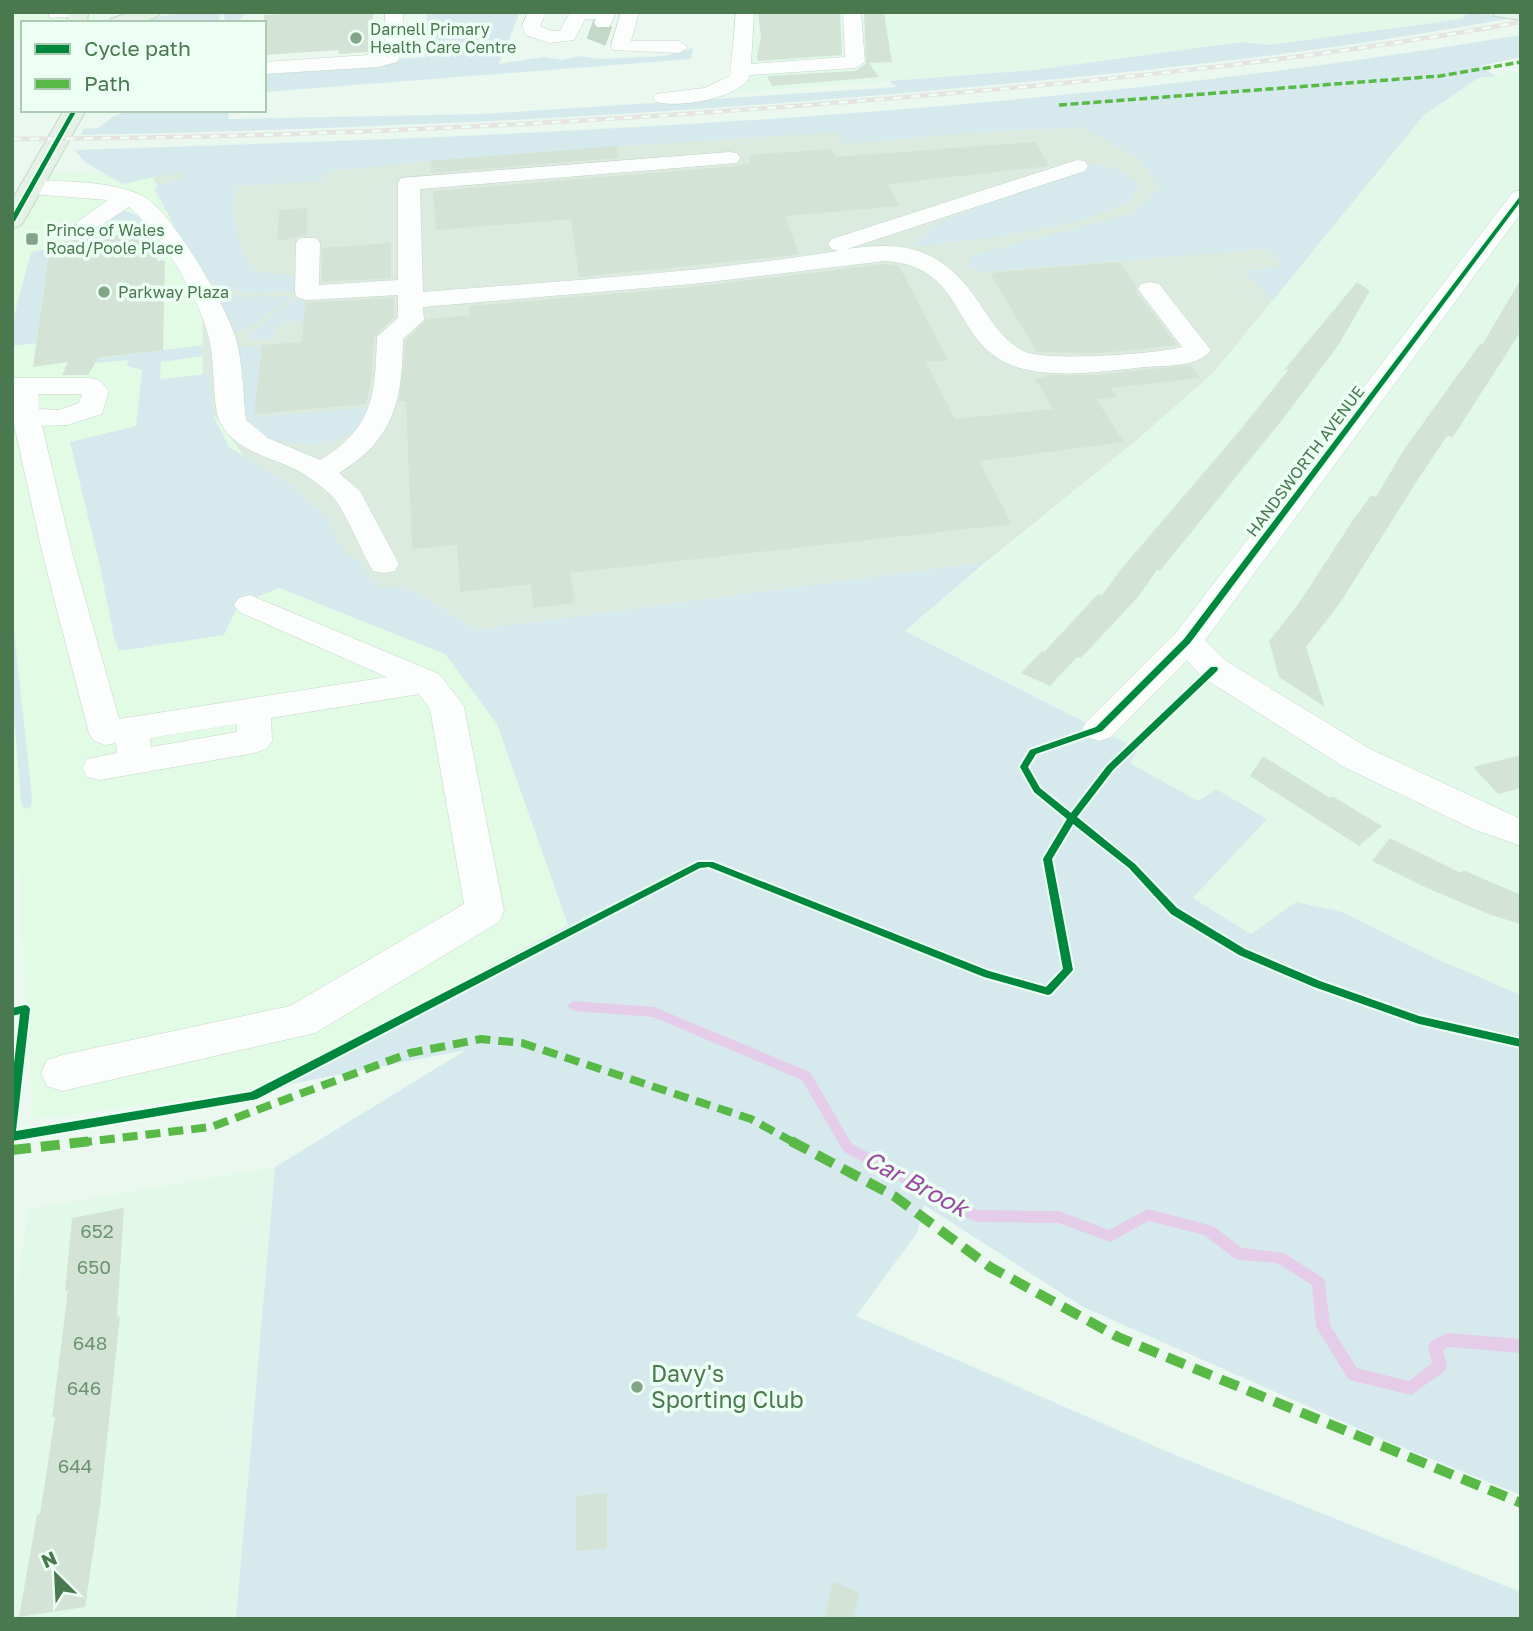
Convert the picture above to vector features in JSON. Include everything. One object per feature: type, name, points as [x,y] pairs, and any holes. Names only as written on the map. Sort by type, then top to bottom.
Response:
[{"type":"highway","points":[[124,21],[153,12]]},
{"type":"highway","points":[[12,221],[74,112]]},
{"type":"street","points":[[57,14],[78,12]]},
{"type":"street","points":[[266,68],[379,61],[390,58],[395,50],[394,12]]},
{"type":"street","points":[[537,12],[531,26],[533,31],[571,44],[570,33],[578,14],[605,18]]},
{"type":"street","points":[[630,12],[620,46],[680,47]]},
{"type":"street","points":[[663,98],[712,93],[729,87],[740,78],[743,69],[745,12]]},
{"type":"street","points":[[743,69],[855,62],[852,12]]},
{"type":"street","points":[[320,473],[359,448],[374,425],[389,387],[390,337],[411,320],[409,183],[729,158]]},
{"type":"street","points":[[816,261],[841,243],[1077,166]]},
{"type":"street","points":[[31,187],[97,192],[136,201],[155,217],[209,305],[222,338],[232,420],[240,431],[258,444],[307,464],[345,491],[384,564]]},
{"type":"street","name":"HANDSWORTH AVENUE","points":[[1099,729],[1187,641],[1521,197]]},
{"type":"street","points":[[87,223],[125,199]]},
{"type":"street","points":[[308,243],[307,293],[410,294],[788,266],[883,253],[918,258],[943,270],[996,342],[1016,358],[1050,365],[1184,356],[1198,350],[1150,289]]},
{"type":"street","points":[[26,415],[47,420],[75,416],[92,408],[96,391],[90,386],[18,385],[58,556],[106,733],[133,746]]},
{"type":"street","points":[[62,1073],[300,1021],[485,911],[447,707],[427,682],[250,605]]},
{"type":"street","points":[[1187,641],[1214,670],[1357,758],[1486,820],[1521,833]]},
{"type":"street","points":[[100,768],[133,746],[254,710],[427,682]]},
{"type":"shaded area","points":[[12,12],[102,12],[97,21],[21,21],[21,41],[12,41]]},
{"type":"shaded area","points":[[191,12],[248,12],[238,21],[225,21],[224,14],[219,15],[220,21],[143,21]]},
{"type":"shaded area","points":[[427,12],[520,12],[499,64],[544,57],[562,60],[579,56],[601,59],[664,56],[693,48],[691,59],[266,92],[266,67],[425,57]]},
{"type":"shaded area","points":[[737,12],[1516,12],[1516,17],[1466,14],[1462,19],[1269,45],[1242,42],[1034,70],[728,93]]},
{"type":"shaded area","points":[[1466,14],[1516,17],[1244,59],[859,97],[526,119],[81,135],[84,129],[98,128],[125,112],[230,112],[228,119],[482,114],[897,87],[889,81],[1034,70],[1242,42],[1269,45],[1462,19]]},
{"type":"shaded area","points":[[1521,35],[1521,57],[1480,66],[1496,76],[1478,78],[1423,116],[1273,300],[1243,271],[1283,266],[1266,249],[978,272],[968,266],[973,255],[1133,213],[1159,187],[1140,159],[1081,127],[964,133],[845,144],[838,132],[645,145],[324,172],[323,181],[236,186],[236,230],[242,251],[254,271],[299,277],[300,290],[263,292],[227,289],[205,278],[154,188],[183,177],[178,172],[122,184],[86,163],[74,150],[618,128],[980,103],[1161,85]]},
{"type":"shaded area","points":[[1521,71],[1521,995],[1296,902],[1251,934],[1192,897],[1266,819],[1216,789],[1198,801],[1130,763],[1137,748],[905,631],[1138,439],[1214,372],[1423,116],[1478,78]]},
{"type":"shaded area","points":[[1406,86],[1423,116],[1214,372],[1138,439],[986,562],[475,630],[419,593],[402,587],[380,587],[368,576],[298,530],[203,400],[202,277],[151,174]]},
{"type":"shaded area","points":[[1091,164],[1118,169],[1140,185],[1127,203],[1079,221],[1002,236],[912,247],[936,224]]},
{"type":"shaded area","points":[[37,172],[151,174],[202,277],[203,400],[298,530],[368,576],[380,587],[419,593],[439,609],[497,724],[568,925],[255,1091],[33,1119],[18,875],[12,825],[12,214]]},
{"type":"shaded area","points":[[121,209],[138,216],[148,227],[112,231],[111,216]]},
{"type":"shaded area","points":[[49,249],[36,343],[12,346],[15,312],[30,256],[33,251]]},
{"type":"shaded area","points":[[212,290],[242,297],[293,296],[248,329],[233,333]]},
{"type":"shaded area","points":[[293,300],[305,300],[304,320],[278,323],[274,338],[252,340],[248,335]]},
{"type":"shaded area","points":[[202,345],[203,356],[161,362],[160,379],[209,374],[214,417],[229,447],[294,487],[327,518],[339,544],[348,555],[361,563],[368,576],[380,587],[402,587],[419,593],[475,630],[986,562],[905,631],[1138,749],[1130,763],[1198,801],[1216,789],[1267,819],[1193,898],[1251,934],[1296,902],[1342,912],[1437,959],[1521,995],[1521,1495],[1384,1440],[1083,1307],[924,1205],[917,1233],[856,1316],[1182,1458],[1521,1592],[1521,1619],[236,1619],[275,1167],[466,1050],[255,1091],[568,925],[497,724],[445,654],[279,588],[238,605],[224,635],[119,651],[70,442],[136,426],[142,370],[127,366],[128,360],[94,363],[95,359]]},
{"type":"shaded area","points":[[262,345],[256,417],[368,408],[368,423],[346,437],[320,444],[292,444],[261,433],[245,419],[237,348]]},
{"type":"shaded area","points":[[12,611],[32,798],[31,807],[24,809],[21,802],[12,690]]},
{"type":"shaded area","points":[[275,1167],[236,1619],[12,1619],[12,1306],[29,1209]]},
{"type":"building","name":"Darnell Primary Health Care Centre","points":[[373,12],[371,52],[338,54],[339,50],[266,55],[264,15]]},
{"type":"building","points":[[758,12],[840,14],[842,55],[759,61],[757,57],[761,38]]},
{"type":"building","points":[[864,13],[884,13],[892,62],[869,63],[879,77],[772,86],[767,76],[855,71],[866,64]]},
{"type":"building","points":[[1035,142],[1049,166],[888,184],[899,206],[785,216],[799,254],[786,256],[579,277],[571,219],[436,230],[433,191],[737,166],[750,164],[750,155],[830,149],[837,157]]},
{"type":"building","points":[[616,146],[619,158],[431,173],[430,161]]},
{"type":"building","points":[[307,208],[307,235],[277,241],[279,210]]},
{"type":"building","name":"Parkway Plaza","points":[[145,232],[145,250],[158,248],[157,261],[165,260],[163,350],[98,358],[88,375],[62,375],[68,362],[33,367],[50,243]]},
{"type":"building","points":[[391,243],[391,278],[322,282],[322,248]]},
{"type":"building","points":[[1119,262],[1136,286],[1136,291],[1177,345],[1101,353],[1037,352],[990,273]]},
{"type":"building","points":[[885,264],[899,266],[948,360],[926,362],[955,419],[1053,409],[1035,379],[1051,375],[1094,375],[1190,365],[1200,378],[1110,388],[1117,397],[1096,399],[1124,442],[979,461],[1012,524],[570,573],[575,603],[533,608],[531,584],[460,592],[457,545],[412,549],[406,401],[399,401],[406,340],[427,319],[470,315],[469,306],[692,287]]},
{"type":"building","points":[[1521,279],[1521,331],[1453,437],[1447,436],[1340,603],[1306,647],[1325,707],[1279,677],[1269,641],[1297,606],[1371,495],[1376,497],[1403,451],[1480,344],[1482,345]]},
{"type":"building","points":[[1357,282],[1370,291],[1337,347],[1286,415],[1160,571],[1157,570],[1138,597],[1081,658],[1077,657],[1050,686],[1021,673],[1098,594],[1102,595],[1236,435],[1289,369],[1284,370]]},
{"type":"building","points":[[394,298],[394,318],[374,337],[372,376],[366,404],[254,414],[262,345],[302,342],[305,302]]},
{"type":"building","points":[[1521,755],[1521,788],[1498,794],[1473,767]]},
{"type":"building","points":[[1263,756],[1330,798],[1332,796],[1382,826],[1359,846],[1250,776]]},
{"type":"building","points":[[1390,838],[1461,873],[1463,870],[1521,895],[1521,924],[1491,915],[1427,888],[1372,861]]},
{"type":"building","points":[[124,1208],[117,1317],[120,1316],[100,1506],[85,1607],[19,1617],[37,1515],[40,1514],[55,1417],[52,1417],[68,1290],[65,1291],[72,1218]]},
{"type":"building","points":[[607,1493],[607,1548],[576,1551],[576,1496]]},
{"type":"building","points":[[833,1581],[859,1593],[853,1619],[824,1619]]},
{"type":"waterway","name":"Car Brook","points":[[574,1006],[654,1012],[806,1076],[848,1148],[977,1216],[1059,1217],[1110,1236],[1148,1215],[1208,1230],[1239,1254],[1279,1257],[1318,1282],[1323,1327],[1353,1374],[1411,1388],[1440,1366],[1435,1347],[1447,1340],[1521,1346]]},
{"type":"tunnel","points":[[596,42],[603,23]]},
{"type":"railway","points":[[12,139],[423,129],[833,103],[1006,89],[1264,61],[1521,22]]},
{"type":"marked path","points":[[1059,105],[1440,76],[1521,62]]},
{"type":"marked path","points":[[12,1150],[211,1127],[410,1053],[481,1039],[522,1043],[751,1119],[894,1196],[990,1267],[1118,1337],[1521,1503]]},
{"type":"cycle path","points":[[12,221],[74,112]]},
{"type":"cycle path","points":[[1521,197],[1187,641],[1099,729],[1033,752],[1024,767],[1037,790],[1132,866],[1174,911],[1242,952],[1317,984],[1419,1020],[1521,1043]]},
{"type":"cycle path","points":[[12,1136],[253,1096],[698,865],[710,864],[987,974],[1048,991],[1068,970],[1047,859],[1072,818],[1110,768],[1214,669]]},
{"type":"cycle path","points":[[12,1012],[25,1009],[12,1129]]},
{"type":"place","name":"Darnell Primary Health Care Centre","points":[[356,38]]},
{"type":"place","name":"Prince of Wales Road/Poole Place","points":[[32,239]]},
{"type":"place","name":"Parkway Plaza","points":[[104,292]]},
{"type":"place","name":"Davy's Sporting Club","points":[[637,1387]]}]
